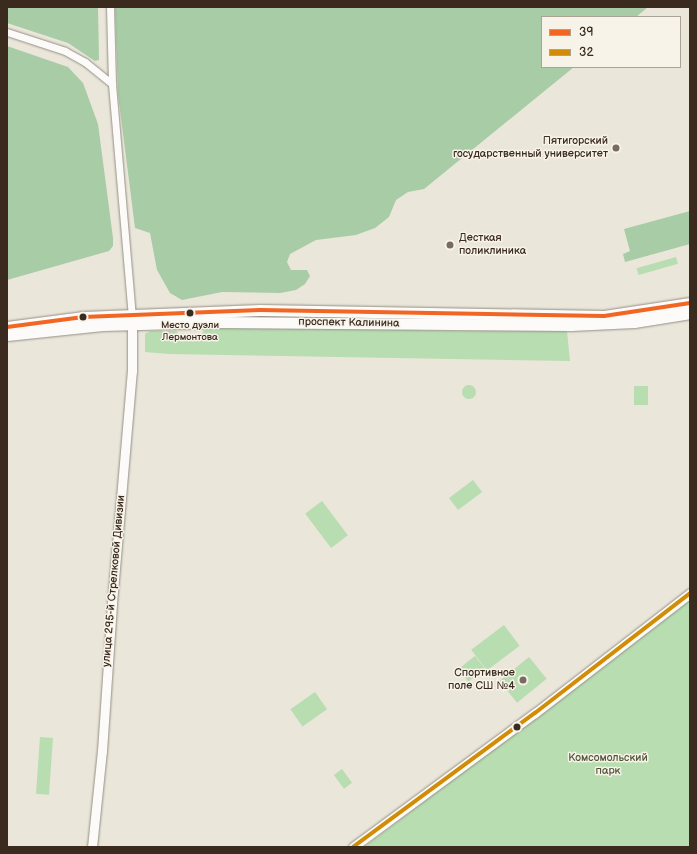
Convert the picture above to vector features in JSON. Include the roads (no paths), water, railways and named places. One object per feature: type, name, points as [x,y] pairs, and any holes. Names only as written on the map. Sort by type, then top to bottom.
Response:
[{"type":"main road","name":"проспект Калинина","points":[[7,335],[132,319],[260,310],[575,317],[635,313],[690,303]]},
{"type":"main road","points":[[260,310],[260,322]]},
{"type":"main road","name":"проспект Калинина","points":[[7,327],[52,320],[132,319],[260,322],[571,325],[634,322],[690,313]]},
{"type":"street","points":[[110,7],[112,84],[132,319]]},
{"type":"street","points":[[7,32],[65,51],[85,62],[112,84]]},
{"type":"street","name":"улица 295-й Стрелковой Дивизии","points":[[92,847],[102,751],[112,603],[132,371],[132,319]]},
{"type":"street","points":[[353,847],[535,712],[690,593]]},
{"type":"place","name":"Пятигорский государственный университет","points":[[616,148]]},
{"type":"place","name":"Десткая поликлиника","points":[[450,245]]},
{"type":"place","name":"Место дуэли Лермонтова","points":[[190,313]]},
{"type":"place","name":"Спортивное поле СШ №4","points":[[523,680]]},
{"type":"park label","name":"Комсомольский парк","points":[[608,765]]}]
